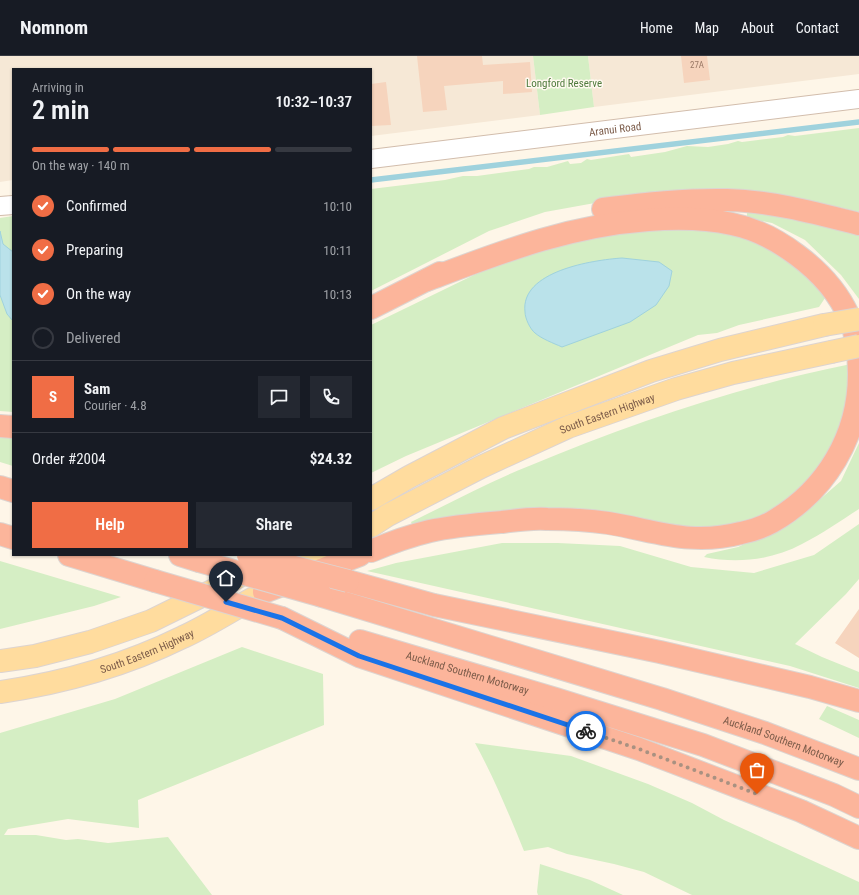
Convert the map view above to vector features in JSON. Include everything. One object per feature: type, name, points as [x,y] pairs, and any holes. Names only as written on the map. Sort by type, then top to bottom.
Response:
[{"type":"highway","points":[[372,308],[427,280],[501,239],[569,218],[610,208],[681,201],[728,200],[771,204],[859,224]]},
{"type":"highway","points":[[372,551],[399,540],[431,531],[464,525],[542,518],[604,522],[662,535],[691,538],[722,538],[748,532],[770,523],[788,511],[805,498],[820,483],[830,470],[843,448],[852,427],[856,411],[859,394],[859,363],[856,339],[842,304],[825,279],[805,260],[781,243],[756,230],[731,224],[694,219],[666,219],[605,224],[574,230],[525,244],[427,280]]},
{"type":"highway","points":[[0,426],[12,427]]},
{"type":"highway","points":[[0,487],[12,491]]},
{"type":"highway","points":[[0,501],[12,505]]},
{"type":"highway","points":[[0,534],[12,538]]},
{"type":"highway","name":"Auckland Southern Motorway","points":[[72,556],[549,696],[703,745],[834,795],[859,807]]},
{"type":"highway","points":[[252,556],[434,605],[660,652],[810,687],[859,701]]},
{"type":"highway","points":[[264,592],[357,556]]},
{"type":"highway","name":"Auckland Southern Motorway","points":[[190,558],[322,596],[691,709],[765,733],[859,769]]},
{"type":"highway","points":[[282,618],[359,656],[639,749],[801,811],[859,838]]},
{"type":"main road","points":[[372,498],[409,477],[503,428],[651,371],[720,350],[824,325],[859,319]]},
{"type":"main road","name":"South Eastern Highway","points":[[372,525],[388,515],[481,467],[568,427],[676,389],[733,373],[859,346]]},
{"type":"main road","points":[[0,661],[35,656],[90,642],[151,621],[226,584],[272,556]]},
{"type":"main road","name":"South Eastern Highway","points":[[0,692],[22,689],[76,677],[138,657],[184,637],[264,592],[322,556]]},
{"type":"street","name":"Aranui Road","points":[[372,159],[859,99]]},
{"type":"street","points":[[0,206],[12,205]]},
{"type":"shaded area","points":[[0,56],[533,56],[540,115],[372,136],[372,68],[12,68],[12,180],[0,182]]},
{"type":"shaded area","points":[[588,56],[859,56],[859,74],[594,107]]},
{"type":"green space","name":"Longford Reserve","points":[[533,56],[588,56],[594,107],[540,115]]},
{"type":"green space","points":[[859,128],[859,212],[756,194],[617,199],[545,212],[489,231],[372,290],[372,189],[445,180],[463,176],[477,176],[529,169],[534,167],[547,167],[568,161],[570,164],[581,163],[587,159],[591,160],[629,154],[631,157],[665,152],[687,146],[708,147],[738,141],[742,142],[783,137],[788,135],[795,136]]},
{"type":"green space","points":[[747,211],[859,230],[859,299],[841,275],[805,240],[772,223],[747,218]]},
{"type":"green space","points":[[12,216],[12,412],[0,411],[0,218]]},
{"type":"green space","points":[[671,226],[746,235],[790,257],[827,295],[819,307],[739,325],[717,333],[698,335],[406,456],[372,473],[372,325],[476,274],[541,248],[602,234]]},
{"type":"green space","points":[[851,364],[850,405],[836,445],[807,488],[761,519],[701,532],[626,518],[414,529],[411,522],[514,472],[608,435],[687,407],[768,383]]},
{"type":"green space","points":[[0,434],[12,434],[12,466],[0,462]]},
{"type":"green space","points":[[859,443],[859,509],[824,532],[779,554],[742,560],[704,557],[707,554],[738,547],[795,521],[841,481]]},
{"type":"green space","points":[[859,524],[859,579],[846,594],[795,644],[859,672],[859,688],[790,666],[367,571],[396,563],[502,543],[558,543],[620,546],[691,567],[754,573],[814,555]]},
{"type":"green space","points":[[0,561],[121,597],[94,606],[0,629]]},
{"type":"green space","points":[[242,647],[323,674],[324,725],[138,800],[139,828],[68,819],[8,829],[4,835],[36,835],[66,840],[78,839],[108,843],[168,837],[212,895],[0,895],[0,733],[115,699]]},
{"type":"green space","points":[[827,706],[859,720],[859,738],[819,719]]},
{"type":"green space","points":[[475,743],[571,756],[648,784],[692,803],[724,820],[859,882],[859,895],[692,895],[644,872],[614,864],[567,854],[548,847],[524,851],[495,783]]},
{"type":"green space","points":[[540,864],[590,880],[623,895],[538,895]]},
{"type":"water","points":[[0,231],[3,244],[12,251],[12,320],[7,314],[0,295]]},
{"type":"water","points":[[622,258],[659,262],[672,271],[669,286],[656,305],[630,322],[562,347],[544,339],[533,331],[528,323],[525,312],[527,298],[534,287],[546,277],[577,265]]},
{"type":"building","points":[[417,56],[482,56],[483,65],[530,62],[532,92],[503,94],[503,81],[444,86],[447,110],[423,112]]},
{"type":"building","points":[[681,56],[707,56],[710,80],[684,83]]},
{"type":"building","points":[[386,82],[391,125],[372,126],[372,84]]},
{"type":"building","points":[[859,609],[859,658],[835,643]]},
{"type":"waterway","points":[[372,180],[859,122]]},
{"type":"way so far","points":[[586,731],[639,749],[757,794]]},
{"type":"route","points":[[226,602],[282,618],[359,656],[586,731]]}]
